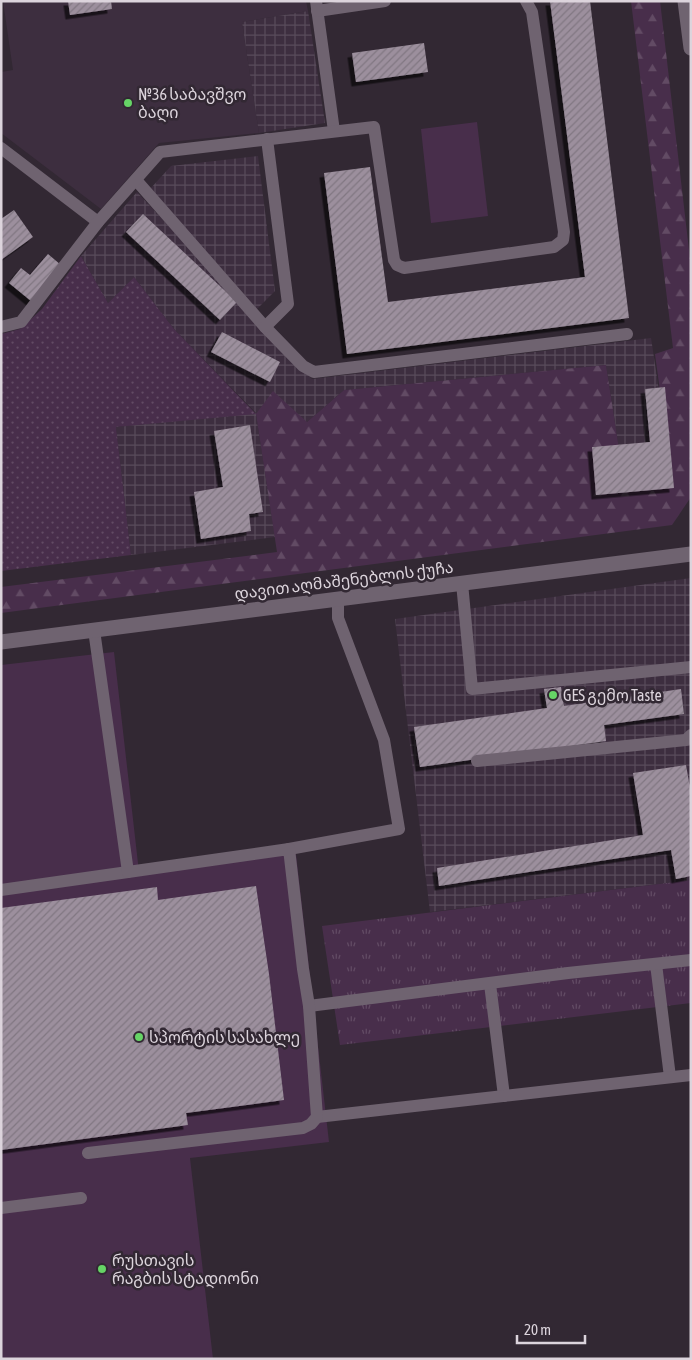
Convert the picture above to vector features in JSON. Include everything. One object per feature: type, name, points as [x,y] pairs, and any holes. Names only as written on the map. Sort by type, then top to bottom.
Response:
[{"type":"main road","points":[[685,1],[691,48]]},
{"type":"main road","name":"დავით აღმაშენებლის ქუჩა","points":[[1,642],[691,554]]},
{"type":"lane","points":[[334,131],[316,6],[385,1]]},
{"type":"lane","points":[[1,327],[21,322],[98,222],[160,152],[374,127],[394,260],[397,266],[404,268],[554,247],[562,240],[564,232],[532,12],[526,1]]},
{"type":"lane","points":[[265,327],[288,304],[267,139]]},
{"type":"lane","points":[[1,148],[98,222]]},
{"type":"lane","points":[[136,180],[265,327],[303,366],[314,372],[627,334]]},
{"type":"lane","points":[[462,583],[472,689],[691,667]]},
{"type":"lane","points":[[1,890],[289,849],[399,829],[384,740],[338,618],[338,598]]},
{"type":"lane","points":[[94,630],[128,872]]},
{"type":"lane","points":[[478,761],[686,740],[691,735]]},
{"type":"lane","points":[[88,1153],[302,1128],[311,1124],[317,1116],[308,1006],[289,849]]},
{"type":"lane","points":[[308,1006],[568,973],[691,960]]},
{"type":"lane","points":[[656,964],[670,1077]]},
{"type":"lane","points":[[490,984],[504,1096]]},
{"type":"lane","points":[[317,1116],[691,1075]]},
{"type":"lane","points":[[1,1208],[81,1198]]},
{"type":"shaded area","name":"№36 საბავშვო ბაღი","points":[[3,1],[306,1],[308,11],[242,22],[259,133],[159,143],[101,209],[1,133],[1,72],[13,70]]},
{"type":"shaded area","points":[[308,11],[325,123],[259,133],[242,22]]},
{"type":"shaded area","points":[[258,156],[275,291],[256,310],[150,189],[171,166]]},
{"type":"shaded area","points":[[137,192],[312,379],[651,338],[667,443],[619,449],[606,365],[344,390],[307,422],[256,414],[275,537],[131,555],[116,427],[256,413],[174,329],[134,277],[108,303],[81,256]]},
{"type":"shaded area","points":[[691,578],[691,880],[430,912],[395,619]]},
{"type":"green space","points":[[631,1],[660,1],[691,267],[691,497],[672,525],[1,613],[1,587],[277,552],[256,414],[273,391],[307,422],[344,390],[606,365],[619,449],[667,443],[655,354],[673,348]]},
{"type":"green space","points":[[477,122],[488,216],[431,223],[421,129]]},
{"type":"green space","points":[[81,256],[108,303],[134,277],[174,329],[256,414],[116,427],[131,555],[1,571],[1,334],[20,329],[42,309]]},
{"type":"green space","points":[[114,652],[139,872],[296,854],[329,1142],[190,1158],[213,1359],[1,1359],[1,665]]},
{"type":"green space","points":[[691,880],[691,1003],[340,1045],[322,926]]},
{"type":"building","points":[[68,1],[111,1],[112,9],[70,15]]},
{"type":"building","points":[[550,1],[590,1],[629,318],[347,354],[324,173],[370,167],[388,302],[585,277]]},
{"type":"building","points":[[424,43],[428,72],[356,82],[352,53]]},
{"type":"building","points":[[14,210],[33,237],[1,260],[1,219]]},
{"type":"building","points":[[143,214],[237,302],[220,320],[126,232]]},
{"type":"building","points":[[48,254],[61,265],[31,301],[9,283],[21,268],[30,275]]},
{"type":"building","points":[[222,332],[280,362],[270,382],[211,352]]},
{"type":"building","points":[[665,387],[674,488],[596,495],[592,447],[650,442],[645,389]]},
{"type":"building","points":[[250,425],[263,512],[249,514],[251,531],[201,539],[194,492],[223,487],[214,431]]},
{"type":"building","points":[[561,687],[564,706],[681,689],[684,714],[604,725],[606,741],[420,767],[414,727],[547,708],[544,689]]},
{"type":"building","points":[[686,765],[691,793],[691,876],[676,879],[671,850],[439,886],[437,868],[643,835],[633,773]]},
{"type":"building","name":"სპორტის სასახლე","points":[[256,886],[284,1100],[186,1113],[188,1125],[1,1150],[1,908],[157,887],[158,900]]},
{"type":"place","name":"№36 საბავშვო ბაღი","points":[[128,103]]},
{"type":"place","name":"GES გემო Taste","points":[[553,695]]},
{"type":"place","name":"სპორტის სასახლე","points":[[139,1037]]},
{"type":"place","name":"რუსთავის რაგბის სტადიონი","points":[[102,1269]]}]
